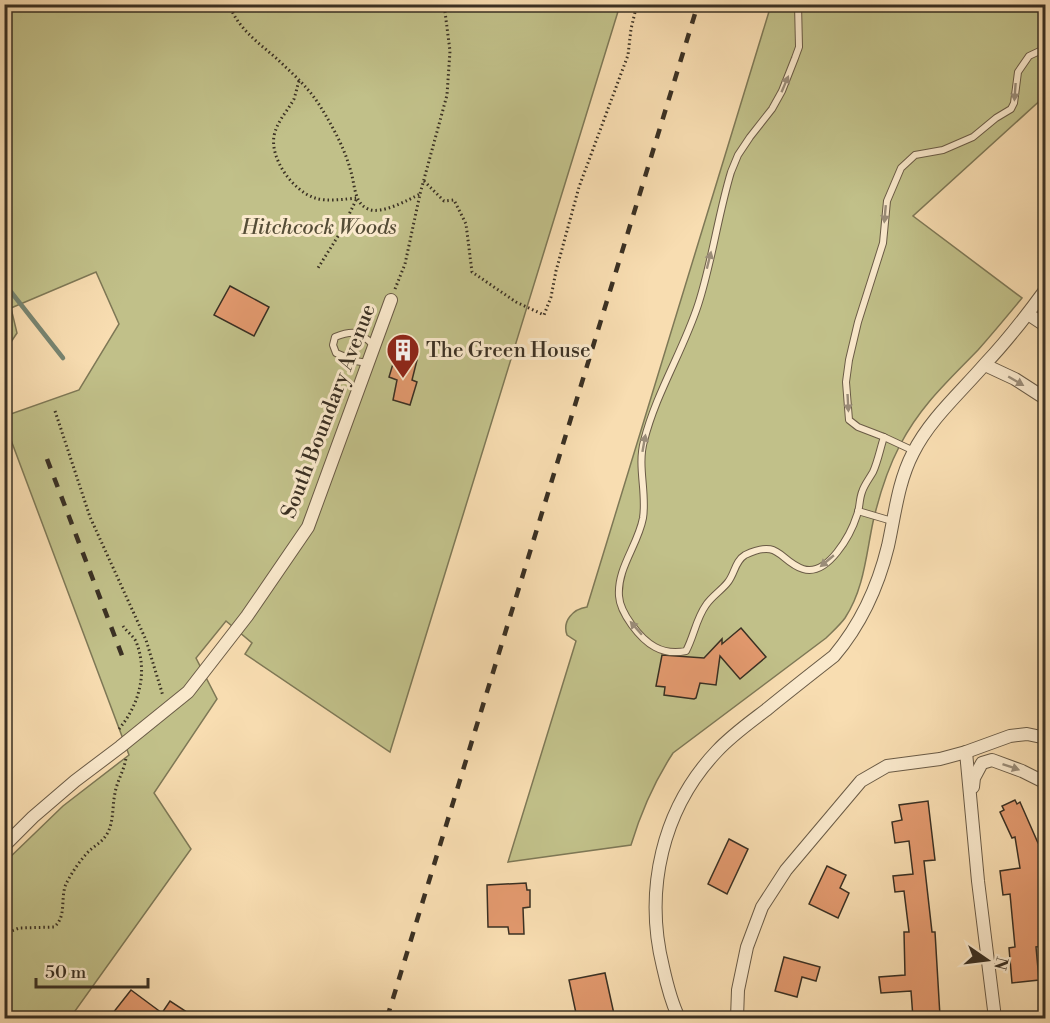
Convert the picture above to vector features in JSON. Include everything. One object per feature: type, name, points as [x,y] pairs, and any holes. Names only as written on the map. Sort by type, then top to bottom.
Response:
[{"type":"street","points":[[680,1018],[671,1002],[659,950],[655,902],[662,847],[678,805],[717,750],[834,656],[846,641],[867,608],[887,547],[901,481],[914,451],[951,399],[985,364],[1028,314],[1046,289]]},
{"type":"street","name":"South Boundary Avenue","points":[[4,846],[33,817],[75,781],[188,692],[247,616],[308,527],[391,300]]},
{"type":"street","points":[[1028,314],[1046,326]]},
{"type":"street","points":[[985,364],[1046,399]]},
{"type":"street","points":[[737,1018],[742,968],[750,937],[762,907],[786,870],[861,781],[886,766],[940,759],[1010,736],[1027,734],[1046,738]]},
{"type":"street","points":[[966,752],[978,880],[995,1018]]},
{"type":"street","points":[[972,809],[974,778],[982,763],[992,760],[1046,783]]},
{"type":"lane","points":[[798,4],[799,47],[772,110],[738,155],[731,172],[699,302],[689,330],[657,397],[647,427],[643,443],[642,465],[643,520],[619,584],[622,612],[653,646],[671,651],[686,651],[694,627],[707,603],[729,581],[738,560],[769,549],[777,551],[806,570],[822,567],[838,550],[858,511],[862,492],[874,468],[884,437]]},
{"type":"lane","points":[[914,451],[858,427],[849,420],[846,382],[858,322],[883,243],[885,210],[895,180],[907,160],[915,155],[943,150],[973,137],[996,118],[1011,110],[1018,72],[1029,56],[1046,48]]},
{"type":"lane","points":[[368,363],[355,361],[336,353],[333,345],[335,337],[347,332],[363,334],[373,345]]},
{"type":"lane","points":[[858,511],[892,521]]},
{"type":"path","points":[[229,4],[233,15],[253,40],[277,59],[312,93],[337,134],[351,171],[357,198],[367,208],[378,210],[420,194]]},
{"type":"path","points":[[391,300],[405,264],[423,181],[447,95],[450,51],[444,4]]},
{"type":"path","points":[[423,181],[444,201],[454,200],[466,224],[472,272],[516,302],[544,315],[551,297],[579,187],[628,55],[637,4]]},
{"type":"path","points":[[299,81],[295,97],[278,123],[274,138],[274,153],[292,181],[305,193],[317,199],[357,198]]},
{"type":"path","points":[[318,268],[357,198]]},
{"type":"path","points":[[55,411],[90,517],[146,640],[167,709]]},
{"type":"path","points":[[115,733],[134,707],[140,691],[138,645],[123,626]]},
{"type":"path","points":[[4,934],[19,928],[54,927],[58,924],[61,919],[64,887],[69,877],[83,858],[108,833],[114,795],[126,759],[125,754]]},
{"type":"green space","name":"Hitchcock Woods","points":[[5,5],[620,5],[390,752],[245,654],[252,643],[226,621],[196,658],[217,699],[154,793],[191,849],[70,1018],[5,1018],[5,862],[63,806],[129,755],[5,424],[5,416],[79,390],[119,324],[96,272],[11,308],[17,333],[5,351]]},
{"type":"green space","points":[[771,5],[1045,5],[1045,96],[913,216],[1022,298],[926,406],[900,445],[878,502],[860,584],[851,607],[841,623],[826,638],[673,753],[649,798],[631,845],[508,862],[576,641],[567,635],[567,621],[577,610],[587,607]]},
{"type":"building","points":[[230,286],[269,307],[254,336],[214,315]]},
{"type":"building","name":"The Green House","points":[[396,354],[417,360],[412,380],[417,382],[410,405],[393,400],[397,380],[389,377]]},
{"type":"building","points":[[741,628],[766,657],[740,679],[720,656],[716,685],[700,683],[694,699],[664,695],[665,687],[656,686],[662,655],[704,658],[722,639],[722,644]]},
{"type":"building","points":[[1015,800],[1017,804],[1020,802],[1038,843],[1046,848],[1046,861],[1039,870],[1044,912],[1046,912],[1046,931],[1041,932],[1043,946],[1036,947],[1039,980],[1012,983],[1009,948],[1015,947],[1010,894],[1003,895],[1000,871],[1020,868],[1015,837],[1012,838],[1000,812],[1004,810],[1002,806]]},
{"type":"building","points":[[928,801],[935,860],[924,861],[932,932],[935,932],[940,1016],[913,1018],[911,991],[881,993],[879,977],[905,975],[904,932],[909,932],[904,891],[895,892],[893,876],[913,874],[909,841],[895,843],[892,822],[902,820],[899,805]]},
{"type":"building","points":[[729,839],[748,849],[727,894],[708,884]]},
{"type":"building","points":[[827,866],[846,875],[840,888],[849,893],[838,918],[809,904]]},
{"type":"building","points":[[526,883],[527,890],[530,890],[530,907],[523,908],[524,934],[509,934],[508,927],[488,927],[487,885]]},
{"type":"building","points":[[784,957],[820,967],[816,981],[802,977],[797,997],[775,991]]},
{"type":"building","points":[[605,973],[614,1014],[594,1018],[577,1018],[569,980]]},
{"type":"building","points":[[131,990],[162,1013],[170,1001],[196,1018],[109,1018]]},
{"type":"waterway","points":[[4,283],[63,358]]},
{"type":"railway","points":[[387,1018],[698,4]]},
{"type":"railway","points":[[47,459],[123,658]]},
{"type":"place","name":"The Green House","points":[[403,379]]}]
